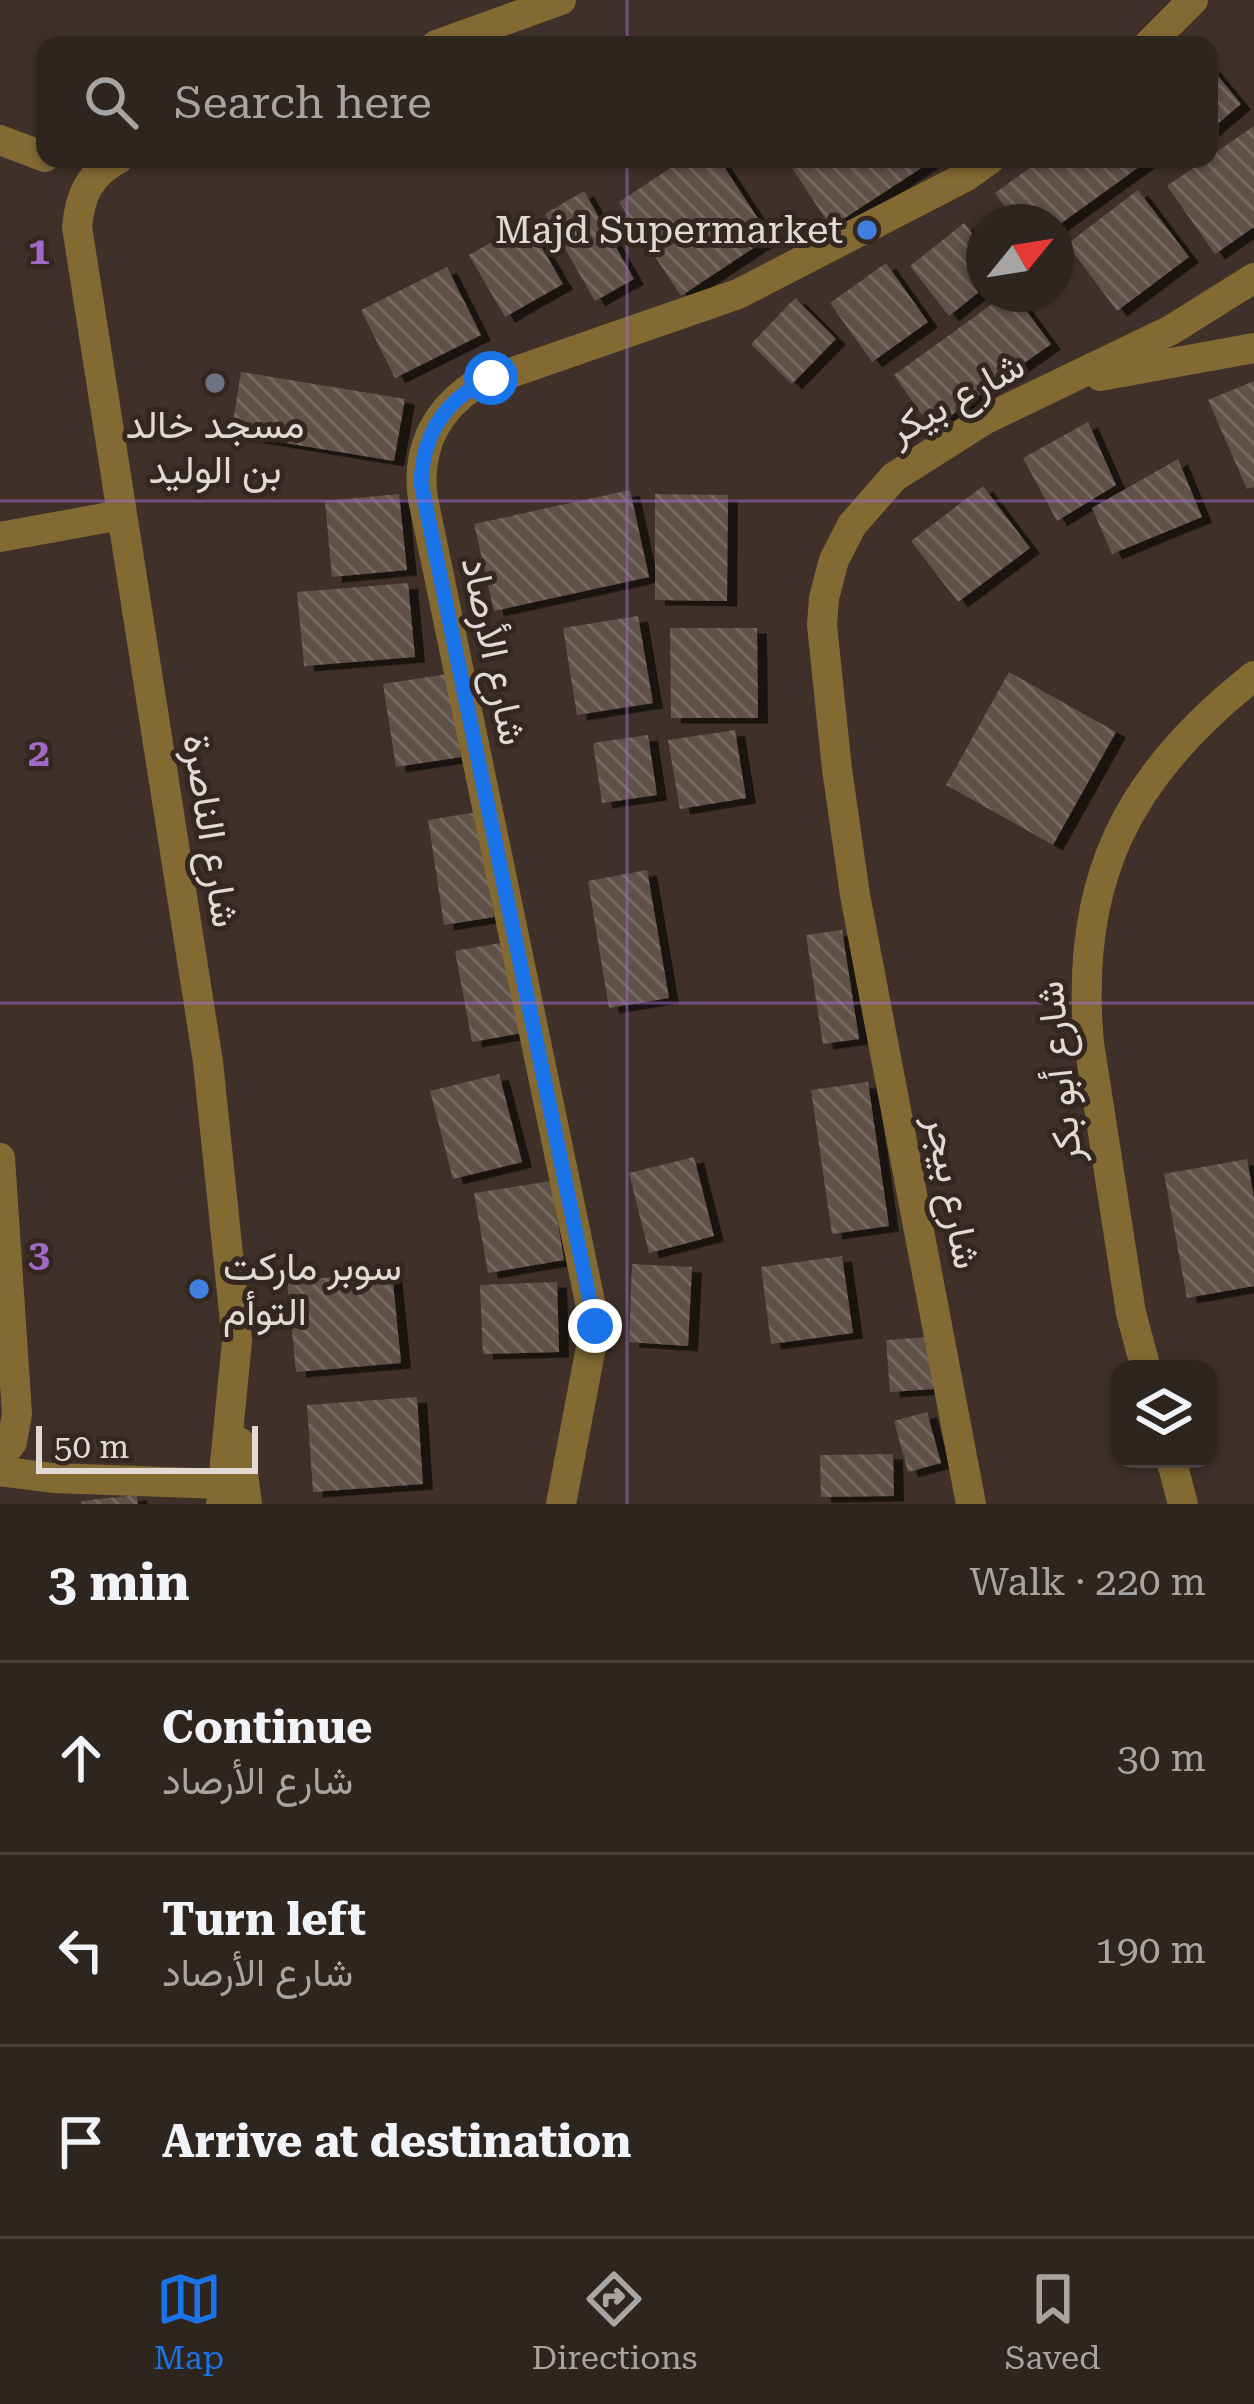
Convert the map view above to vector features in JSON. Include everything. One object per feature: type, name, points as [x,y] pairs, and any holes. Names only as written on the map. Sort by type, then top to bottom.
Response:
[{"type":"street","points":[[461,36],[561,0]]},
{"type":"street","points":[[1157,36],[1193,0]]},
{"type":"street","points":[[0,140],[36,154]]},
{"type":"street","name":"شارع الناصرة","points":[[105,168],[79,204],[77,227],[208,1062],[237,1342],[222,1494]]},
{"type":"street","name":"شارع الأرصاد","points":[[561,1504],[595,1326],[423,499],[425,445],[444,411],[473,386],[738,294],[978,168]]},
{"type":"street","name":"شارع بيكر","points":[[856,895],[823,625],[834,560],[852,525],[894,477],[984,420],[1171,330],[1254,278]]},
{"type":"street","points":[[1064,382],[1254,348]]},
{"type":"street","points":[[0,537],[122,515]]},
{"type":"street","name":"شارع أبو بكر","points":[[1144,1360],[1131,1313],[1089,1042],[1085,1002],[1090,929],[1109,858],[1141,793],[1185,735],[1254,676]]},
{"type":"street","name":"شارع بيجر","points":[[856,895],[971,1504]]},
{"type":"street","points":[[0,1158],[17,1414],[12,1442],[0,1458]]},
{"type":"street","points":[[232,1389],[247,1504]]},
{"type":"street","points":[[1173,1468],[1183,1504]]},
{"type":"street","points":[[0,1471],[222,1494]]},
{"type":"building","points":[[1218,76],[1241,104],[1218,123]]},
{"type":"building","points":[[1254,126],[1254,227],[1215,254],[1167,186],[1193,168],[1218,168],[1218,151]]},
{"type":"building","points":[[670,168],[725,168],[770,237],[681,296],[619,202]]},
{"type":"building","points":[[792,168],[921,168],[831,227]]},
{"type":"building","points":[[1030,168],[1138,168],[1074,214],[1074,204],[1003,204],[995,193]]},
{"type":"building","points":[[1138,190],[1189,257],[1117,311],[1074,253],[1074,239]]},
{"type":"building","points":[[584,191],[634,279],[595,301],[545,214]]},
{"type":"building","points":[[527,222],[563,284],[505,317],[469,255]]},
{"type":"building","points":[[966,226],[966,302],[949,316],[910,266]]},
{"type":"building","points":[[886,263],[928,322],[872,362],[830,303]]},
{"type":"building","points":[[447,267],[481,335],[395,378],[361,310]]},
{"type":"building","points":[[795,298],[836,339],[792,384],[751,344]]},
{"type":"building","points":[[981,312],[1027,312],[1051,344],[932,429],[894,375]]},
{"type":"building","points":[[241,372],[405,399],[394,461],[231,434]]},
{"type":"building","points":[[1254,381],[1254,487],[1247,489],[1208,400]]},
{"type":"building","points":[[1088,422],[1116,485],[1057,521],[1023,458]]},
{"type":"building","points":[[1178,459],[1202,517],[1112,554],[1092,508]]},
{"type":"building","points":[[983,486],[1030,548],[958,602],[911,541]]},
{"type":"building","points":[[630,490],[649,577],[494,611],[474,524]]},
{"type":"building","points":[[399,494],[407,570],[332,577],[325,501]]},
{"type":"building","points":[[655,494],[728,495],[727,601],[655,600]]},
{"type":"building","points":[[408,583],[415,657],[304,666],[297,592]]},
{"type":"building","points":[[638,616],[653,703],[577,715],[563,628]]},
{"type":"building","points":[[670,628],[757,628],[758,718],[671,718]]},
{"type":"building","points":[[1009,672],[1116,732],[1053,845],[946,785]]},
{"type":"building","points":[[447,674],[461,757],[396,767],[383,684]]},
{"type":"building","points":[[735,730],[746,798],[680,809],[668,740]]},
{"type":"building","points":[[648,735],[657,795],[602,803],[593,743]]},
{"type":"building","points":[[477,812],[494,917],[444,925],[428,820]]},
{"type":"building","points":[[647,870],[669,998],[609,1008],[588,881]]},
{"type":"building","points":[[842,930],[859,1039],[823,1044],[806,935]]},
{"type":"building","points":[[505,942],[522,1033],[472,1042],[455,951]]},
{"type":"building","points":[[499,1074],[522,1162],[453,1179],[430,1091]]},
{"type":"building","points":[[868,1082],[889,1226],[832,1234],[811,1090]]},
{"type":"building","points":[[694,1157],[714,1236],[649,1253],[629,1173]]},
{"type":"building","points":[[1247,1159],[1254,1198],[1254,1286],[1187,1298],[1164,1174]]},
{"type":"building","points":[[551,1181],[564,1260],[488,1273],[474,1193]]},
{"type":"building","points":[[842,1256],[853,1333],[771,1344],[761,1267]]},
{"type":"building","points":[[632,1264],[692,1267],[688,1346],[629,1342]]},
{"type":"building","points":[[392,1272],[401,1363],[296,1372],[287,1281]]},
{"type":"building","points":[[557,1282],[559,1352],[483,1354],[480,1285]]},
{"type":"building","points":[[929,1337],[934,1389],[890,1392],[886,1340]]},
{"type":"building","points":[[417,1397],[423,1484],[313,1492],[307,1405]]},
{"type":"building","points":[[927,1412],[941,1463],[908,1472],[894,1421]]},
{"type":"building","points":[[893,1454],[894,1496],[821,1497],[820,1455]]},
{"type":"building","points":[[137,1495],[138,1504],[81,1501]]},
{"type":"place","name":"Majd Supermarket","points":[[867,230]]},
{"type":"place","name":"مسجد خالد بن الوليد","points":[[215,383]]},
{"type":"place","name":"سوبر ماركت التوأم","points":[[199,1289]]},
{"type":"route","points":[[491,378],[457,397],[433,427],[425,445],[421,483],[595,1326]]}]
